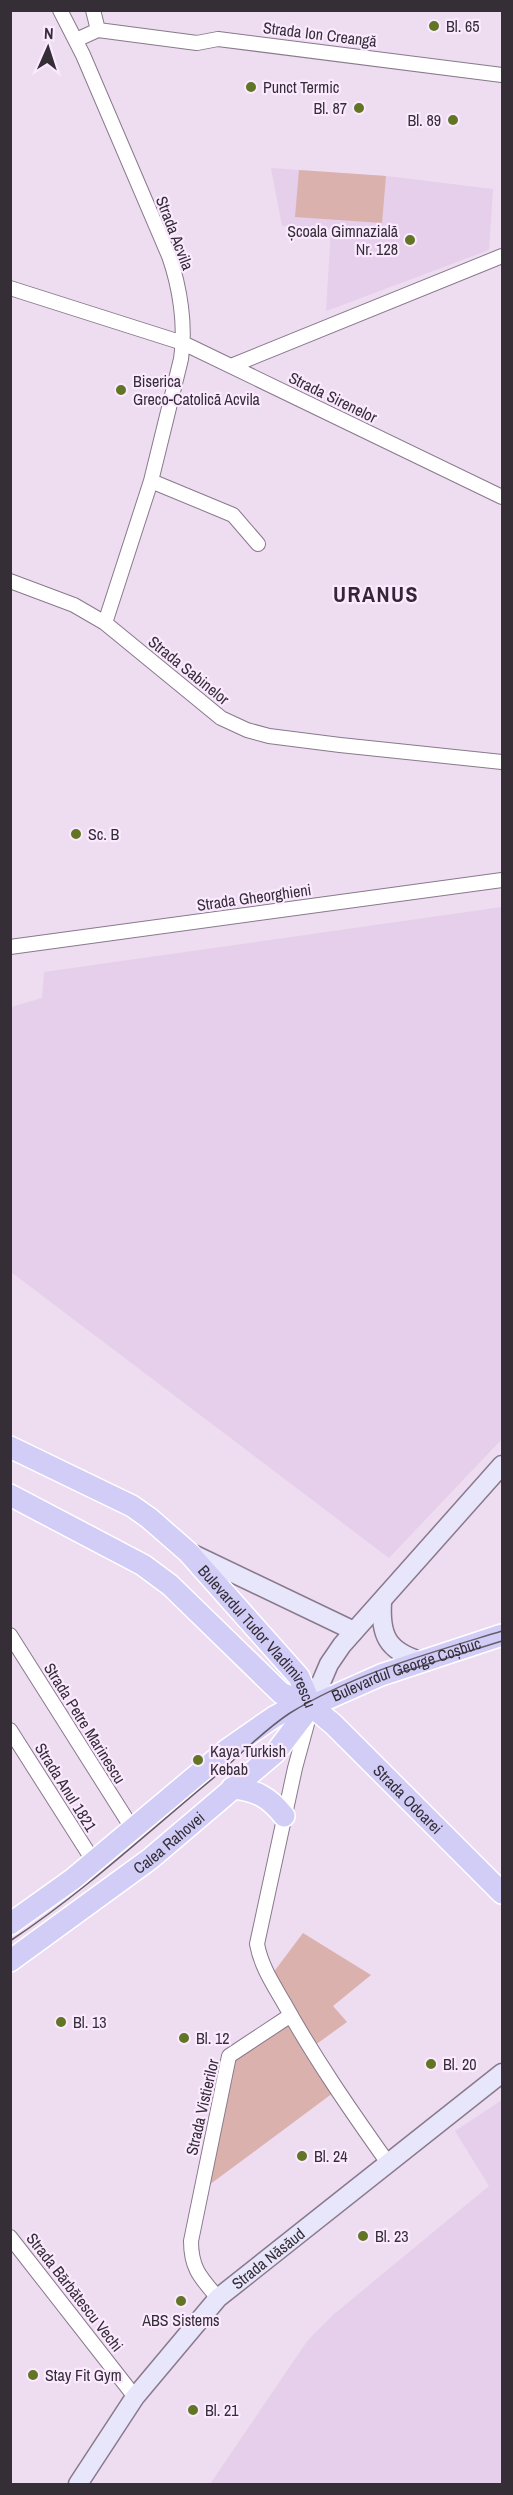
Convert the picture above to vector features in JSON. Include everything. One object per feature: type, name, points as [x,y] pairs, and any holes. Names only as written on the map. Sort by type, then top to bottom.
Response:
[{"type":"main road","name":"Bulevardul Tudor Vladimirescu","points":[[10,1447],[132,1506],[149,1518],[188,1552],[300,1677],[311,1706]]},
{"type":"main road","name":"Bulevardul Tudor Vladimirescu","points":[[10,1495],[143,1565],[170,1585],[281,1693],[311,1706]]},
{"type":"main road","name":"Bulevardul George Coșbuc","points":[[311,1706],[367,1680],[502,1635]]},
{"type":"main road","name":"Calea Rahovei","points":[[10,1961],[141,1866],[276,1752],[311,1706]]},
{"type":"main road","name":"Calea Rahovei","points":[[10,1924],[54,1894],[194,1776],[252,1731],[289,1709],[311,1706]]},
{"type":"main road","name":"Strada Odoarei","points":[[311,1706],[333,1724],[502,1893]]},
{"type":"main road","points":[[232,1788],[262,1794],[273,1802],[284,1816]]},
{"type":"street","name":"Strada Acvila","points":[[60,10],[76,40],[172,267],[183,343],[151,481],[105,623]]},
{"type":"street","points":[[76,40],[98,30],[93,10]]},
{"type":"street","name":"Strada Ion Creangă","points":[[98,30],[197,43],[218,39],[281,46],[502,75]]},
{"type":"street","points":[[231,366],[502,256]]},
{"type":"street","name":"Strada Sirenelor","points":[[10,288],[183,343],[502,497]]},
{"type":"street","points":[[151,481],[233,514],[258,544]]},
{"type":"street","name":"Strada Sabinelor","points":[[10,581],[74,605],[105,623],[221,718],[247,730],[269,736],[340,745],[502,762]]},
{"type":"street","name":"Strada Gheorghieni","points":[[10,947],[502,880]]},
{"type":"street","name":"Calea Rahovei","points":[[311,1706],[329,1664],[354,1631],[502,1465]]},
{"type":"street","points":[[188,1552],[354,1631]]},
{"type":"street","points":[[382,1602],[382,1622],[388,1640],[399,1652],[421,1661]]},
{"type":"street","name":"Strada Petre Marinescu","points":[[10,1635],[132,1828]]},
{"type":"street","points":[[311,1706],[284,1816],[257,1944],[263,1966],[291,2015],[337,2090],[388,2163]]},
{"type":"street","name":"Strada Anul 1821","points":[[10,1730],[94,1862]]},
{"type":"street","name":"Strada Vistierilor","points":[[218,2298],[195,2268],[191,2255],[191,2241],[229,2056],[291,2015]]},
{"type":"street","name":"Strada Năsăud","points":[[78,2484],[135,2397],[218,2298],[502,2073]]},
{"type":"street","name":"Strada Bărbătescu Vechi","points":[[10,2237],[135,2397]]},
{"type":"shaded area","name":"Școala Gimnazială Nr. 128","points":[[271,168],[386,176],[493,189],[489,250],[326,311],[331,230],[282,226]]},
{"type":"shaded area","points":[[299,170],[386,176],[382,223],[295,217]]},
{"type":"shaded area","points":[[502,907],[502,1439],[389,1558],[11,1272],[11,1007],[42,998],[44,972]]},
{"type":"shaded area","points":[[303,1933],[371,1975],[333,2006],[347,2022],[311,2048],[337,2090],[201,2191],[229,2056],[290,2015],[270,1977]]},
{"type":"shaded area","points":[[502,2100],[502,2484],[210,2484],[308,2340],[333,2315],[489,2186],[455,2131]]},
{"type":"tram line","points":[[10,1941],[90,1882],[290,1713],[340,1686],[367,1675],[502,1631]]},
{"type":"tram line","points":[[399,1673],[502,1641]]},
{"type":"place","name":"Bl. 65","points":[[434,26]]},
{"type":"place","name":"Punct Termic","points":[[251,87]]},
{"type":"place","name":"Bl. 87","points":[[359,108]]},
{"type":"place","name":"Bl. 89","points":[[453,120]]},
{"type":"place","name":"Școala Gimnazială Nr. 128","points":[[410,240]]},
{"type":"place","name":"Biserica Greco-Catolică Acvila","points":[[121,390]]},
{"type":"place","name":"Sc. B","points":[[76,834]]},
{"type":"place","name":"Kaya Turkish Kebab","points":[[198,1760]]},
{"type":"place","name":"Bl. 13","points":[[61,2022]]},
{"type":"place","name":"Bl. 12","points":[[184,2038]]},
{"type":"place","name":"Bl. 20","points":[[431,2064]]},
{"type":"place","name":"Bl. 24","points":[[302,2156]]},
{"type":"place","name":"Bl. 23","points":[[363,2236]]},
{"type":"place","name":"ABS Sistems","points":[[181,2301]]},
{"type":"place","name":"Stay Fit Gym","points":[[33,2375]]},
{"type":"place","name":"Bl. 21","points":[[193,2410]]},
{"type":"district","name":"URANUS","points":[[376,594]]}]
